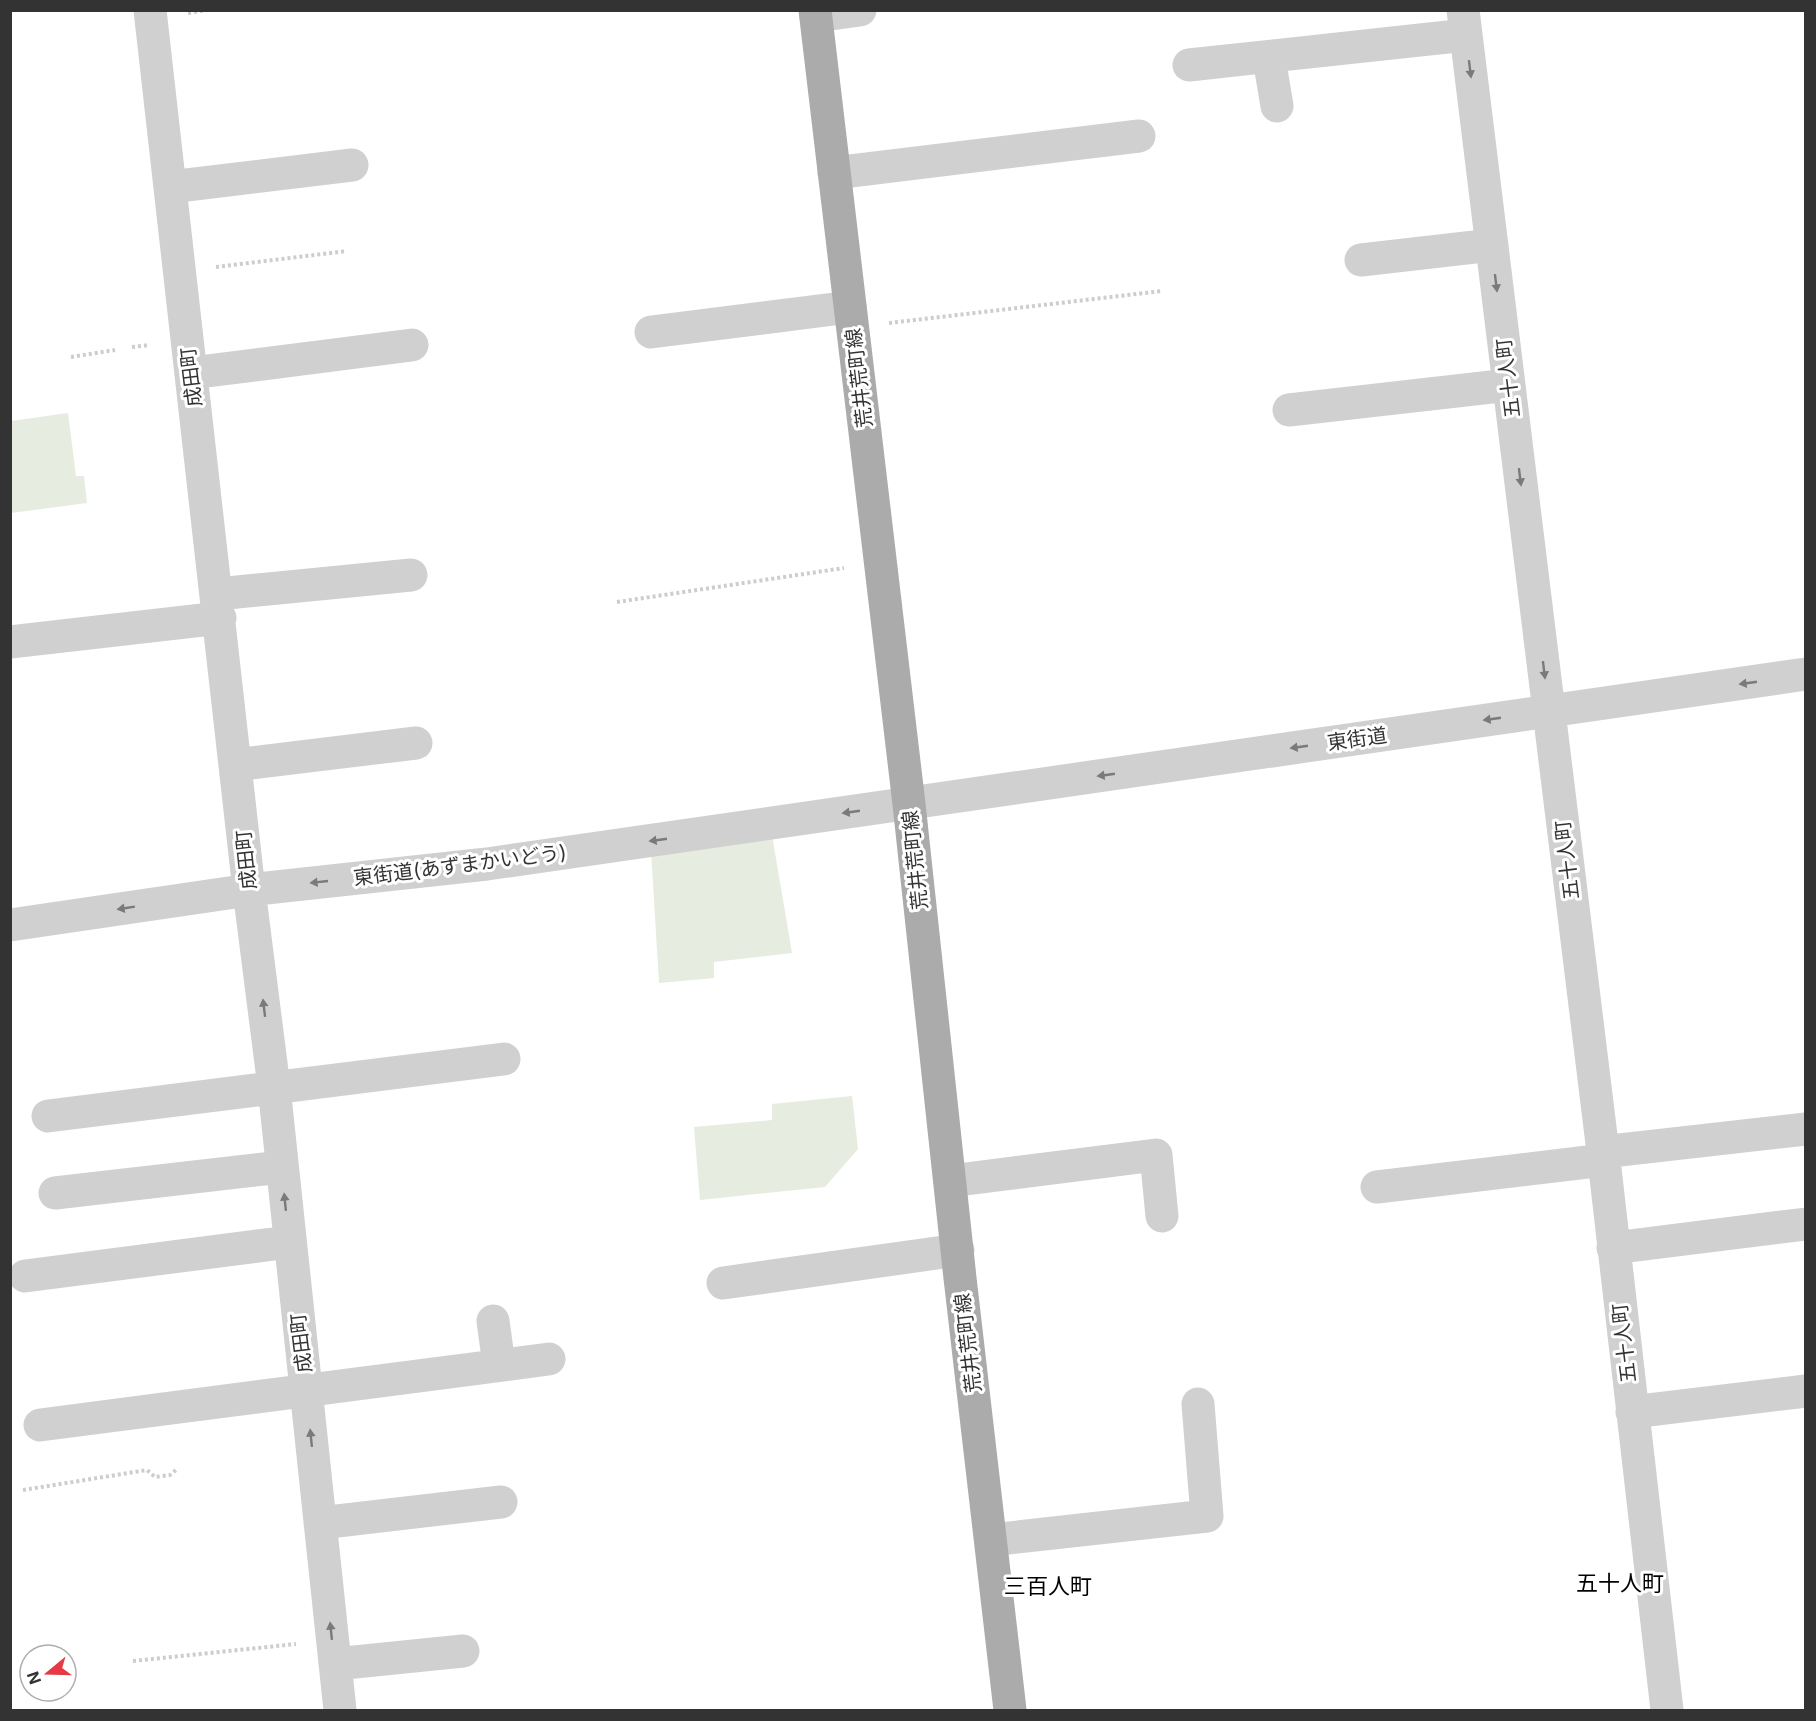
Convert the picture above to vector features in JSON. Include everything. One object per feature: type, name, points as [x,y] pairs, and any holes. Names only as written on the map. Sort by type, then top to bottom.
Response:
[{"type":"main road","name":"荒井荒町線","points":[[816,13],[909,804],[1010,1710]]},
{"type":"street","name":"成田町","points":[[150,10],[273,1088],[340,1710]]},
{"type":"street","points":[[816,13],[860,10]]},
{"type":"street","points":[[1189,65],[1269,58],[1465,23]]},
{"type":"street","name":"五十人町","points":[[1465,23],[1603,1156],[1667,1710]]},
{"type":"street","points":[[1269,58],[1277,106]]},
{"type":"street","points":[[834,173],[1139,136]]},
{"type":"street","points":[[170,187],[352,165]]},
{"type":"street","points":[[1361,260],[1492,245]]},
{"type":"street","points":[[651,332],[852,317]]},
{"type":"street","points":[[191,373],[412,345]]},
{"type":"street","points":[[1289,410],[1509,385]]},
{"type":"street","points":[[10,642],[411,574]]},
{"type":"street","name":"東街道","points":[[909,804],[1806,674]]},
{"type":"street","points":[[235,765],[416,742]]},
{"type":"street","name":"東街道(あずまかいどう)","points":[[10,925],[249,890],[488,864],[909,804]]},
{"type":"street","points":[[48,1116],[504,1059]]},
{"type":"street","points":[[1377,1187],[1806,1129]]},
{"type":"street","points":[[950,1181],[1156,1155],[1162,1216]]},
{"type":"street","points":[[55,1193],[281,1167]]},
{"type":"street","points":[[1613,1248],[1806,1224]]},
{"type":"street","points":[[25,1276],[289,1242]]},
{"type":"street","points":[[723,1283],[958,1250]]},
{"type":"street","points":[[493,1321],[499,1365]]},
{"type":"street","points":[[40,1425],[549,1359]]},
{"type":"street","points":[[1632,1412],[1806,1391]]},
{"type":"street","points":[[991,1540],[1207,1516],[1198,1404]]},
{"type":"street","points":[[320,1523],[501,1502]]},
{"type":"street","points":[[334,1652],[463,1651]]},
{"type":"path","points":[[180,271],[347,251]]},
{"type":"path","points":[[852,317],[1162,291]]},
{"type":"path","points":[[72,357],[115,350]]},
{"type":"path","points":[[617,602],[880,562]]},
{"type":"path","points":[[23,1490],[147,1470],[155,1477],[163,1476],[170,1475],[176,1470]]},
{"type":"path","points":[[133,1660],[334,1652]]},
{"type":"shaded area","points":[[68,413],[76,476],[84,476],[87,503],[11,513],[11,421]]},
{"type":"shaded area","points":[[772,835],[792,953],[714,962],[714,978],[659,983],[651,850]]},
{"type":"shaded area","points":[[852,1096],[858,1149],[825,1187],[700,1200],[694,1127],[772,1120],[772,1104]]},
{"type":"district","name":"五十人町","points":[[1620,1583]]},
{"type":"district","name":"三百人町","points":[[1048,1586]]}]
